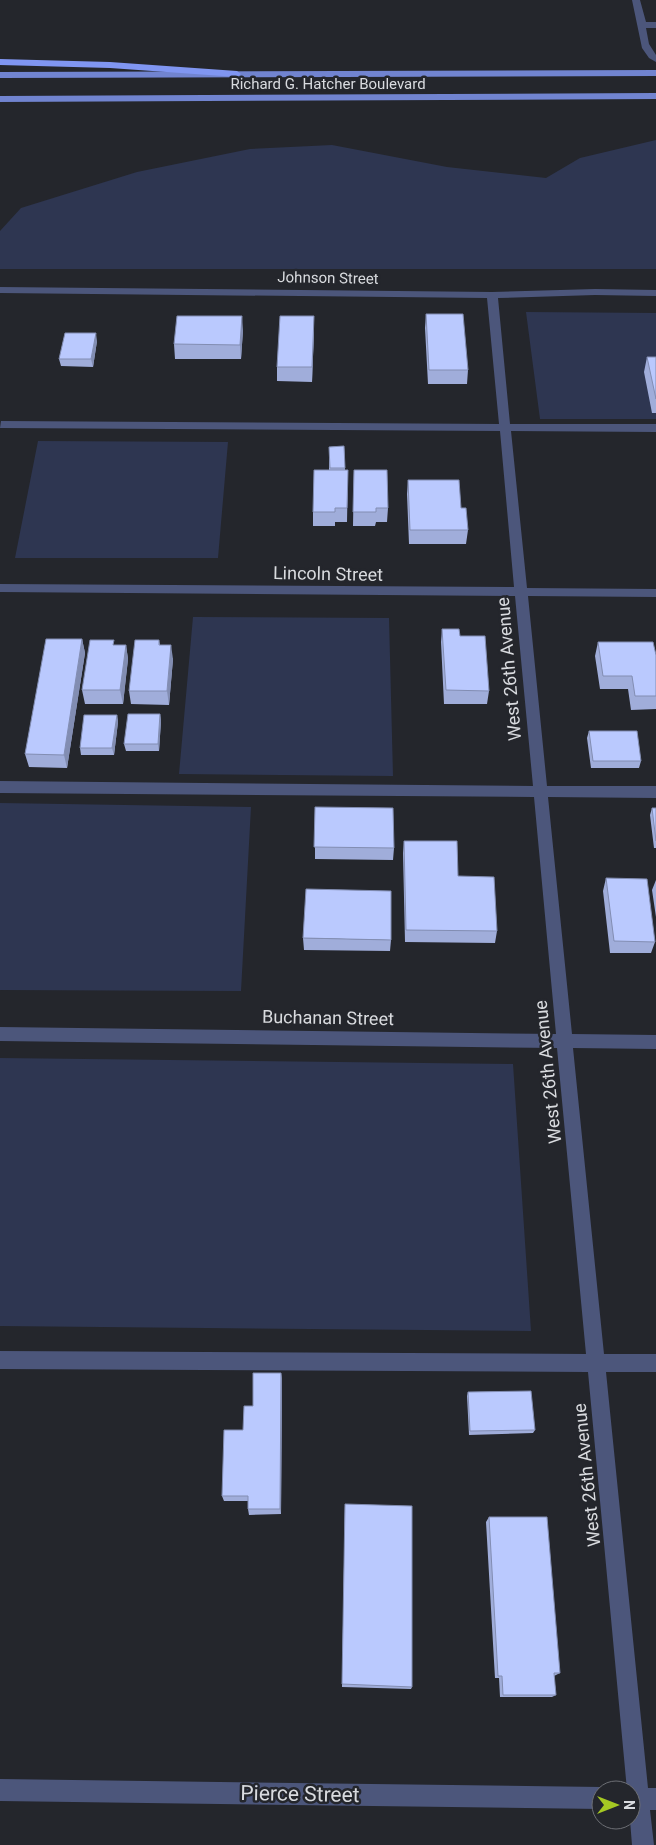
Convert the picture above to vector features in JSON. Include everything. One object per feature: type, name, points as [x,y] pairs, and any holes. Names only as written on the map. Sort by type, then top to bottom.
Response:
[{"type":"highway","points":[[0,62],[110,65],[237,74]]},
{"type":"main road","name":"Richard G. Hatcher Boulevard","points":[[0,75],[656,73]]},
{"type":"main road","name":"Richard G. Hatcher Boulevard","points":[[0,99],[656,96]]},
{"type":"street","points":[[636,0],[642,25],[644,47],[656,59]]},
{"type":"street","points":[[642,25],[656,25]]},
{"type":"street","name":"Johnson Street","points":[[0,290],[492,295],[595,292],[656,293]]},
{"type":"street","name":"West 26th Avenue","points":[[492,295],[596,1363],[642,1799],[643,1845]]},
{"type":"street","points":[[1,425],[656,428]]},
{"type":"street","name":"Lincoln Street","points":[[0,588],[656,594]]},
{"type":"street","points":[[0,787],[656,792]]},
{"type":"street","name":"Buchanan Street","points":[[0,1034],[656,1042]]},
{"type":"street","points":[[0,1360],[656,1364]]},
{"type":"street","name":"Pierce Street","points":[[0,1790],[591,1798]]},
{"type":"shaded area","points":[[656,140],[656,269],[0,269],[0,231],[21,208],[137,172],[250,149],[332,145],[447,167],[546,178],[580,158]]},
{"type":"shaded area","points":[[526,312],[656,313],[656,419],[540,419]]},
{"type":"shaded area","points":[[38,441],[228,442],[218,558],[15,558]]},
{"type":"shaded area","points":[[193,617],[389,618],[393,776],[179,774]]},
{"type":"shaded area","points":[[0,803],[251,807],[241,991],[0,990]]},
{"type":"shaded area","points":[[0,1058],[513,1064],[531,1331],[0,1326]]},
{"type":"building","points":[[426,314],[463,314],[468,370],[429,370]]},
{"type":"building","points":[[177,316],[242,316],[240,345],[174,344]]},
{"type":"building","points":[[280,316],[314,316],[312,367],[277,367]]},
{"type":"building","points":[[65,333],[96,333],[91,359],[59,359]]},
{"type":"building","points":[[647,357],[656,357],[656,399]]},
{"type":"building","points":[[344,446],[345,468],[330,468],[329,447]]},
{"type":"building","points":[[314,470],[348,470],[347,508],[335,508],[335,512],[313,512]]},
{"type":"building","points":[[354,470],[387,470],[388,508],[376,508],[376,512],[353,512]]},
{"type":"building","points":[[408,480],[459,480],[461,508],[466,508],[468,530],[410,530]]},
{"type":"building","points":[[442,629],[459,629],[460,636],[485,636],[489,691],[446,690]]},
{"type":"building","points":[[46,639],[82,639],[64,755],[25,754]]},
{"type":"building","points":[[90,640],[114,640],[113,645],[126,645],[120,690],[82,690]]},
{"type":"building","points":[[135,640],[159,640],[159,645],[171,645],[167,691],[129,691]]},
{"type":"building","points":[[598,642],[653,642],[656,655],[656,696],[635,696],[632,676],[603,676]]},
{"type":"building","points":[[128,714],[160,714],[158,744],[124,744]]},
{"type":"building","points":[[84,715],[117,715],[112,748],[80,748]]},
{"type":"building","points":[[589,731],[637,731],[641,761],[593,761]]},
{"type":"building","points":[[315,807],[393,808],[394,848],[314,847]]},
{"type":"building","points":[[652,808],[656,808],[656,841]]},
{"type":"building","points":[[404,841],[457,841],[458,876],[494,877],[497,931],[406,930]]},
{"type":"building","points":[[606,878],[647,879],[655,942],[614,941]]},
{"type":"building","points":[[306,889],[391,891],[391,940],[303,938]]},
{"type":"building","points":[[253,1373],[281,1373],[280,1509],[248,1509],[248,1496],[222,1496],[224,1430],[243,1430],[244,1406],[253,1406]]},
{"type":"building","points":[[531,1391],[535,1430],[470,1431],[468,1392]]},
{"type":"building","points":[[345,1504],[412,1506],[412,1687],[342,1684]]},
{"type":"building","points":[[489,1517],[547,1517],[560,1673],[554,1673],[556,1695],[503,1695],[502,1676],[498,1676]]}]
